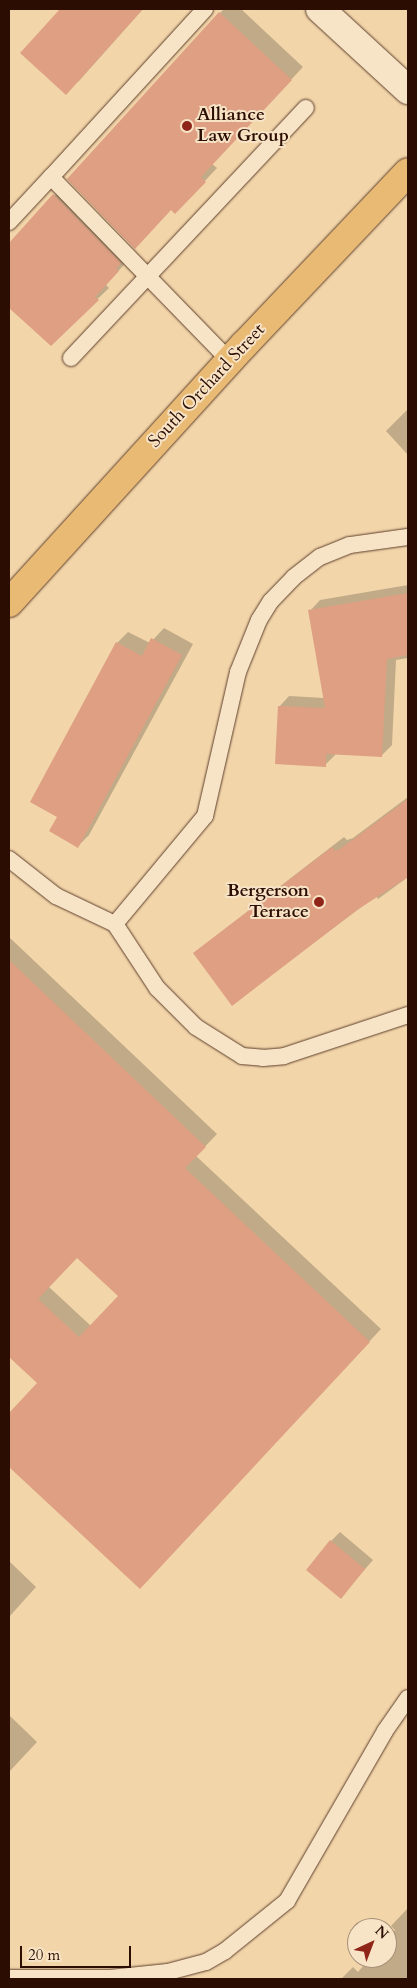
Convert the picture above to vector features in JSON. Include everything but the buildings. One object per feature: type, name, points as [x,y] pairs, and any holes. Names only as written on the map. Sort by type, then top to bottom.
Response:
[{"type":"main road","name":"South Orchard Street","points":[[13,591],[408,172]]},
{"type":"street","points":[[320,9],[408,90]]},
{"type":"lane","points":[[9,222],[205,9]]},
{"type":"lane","points":[[71,358],[306,108]]},
{"type":"lane","points":[[51,178],[146,278],[230,361]]},
{"type":"lane","points":[[115,924],[205,816],[238,672],[259,620],[271,601],[294,577],[320,557],[350,545],[408,537]]},
{"type":"lane","points":[[9,859],[56,896],[115,924],[163,994],[196,1027],[242,1056],[284,1056],[408,1015]]},
{"type":"lane","points":[[9,1978],[110,1978],[168,1972],[206,1962],[225,1951],[287,1901],[385,1731],[408,1698]]},
{"type":"place","name":"Alliance Law Group","points":[[187,126]]},
{"type":"place","name":"Bergerson Terrace","points":[[319,902]]}]
